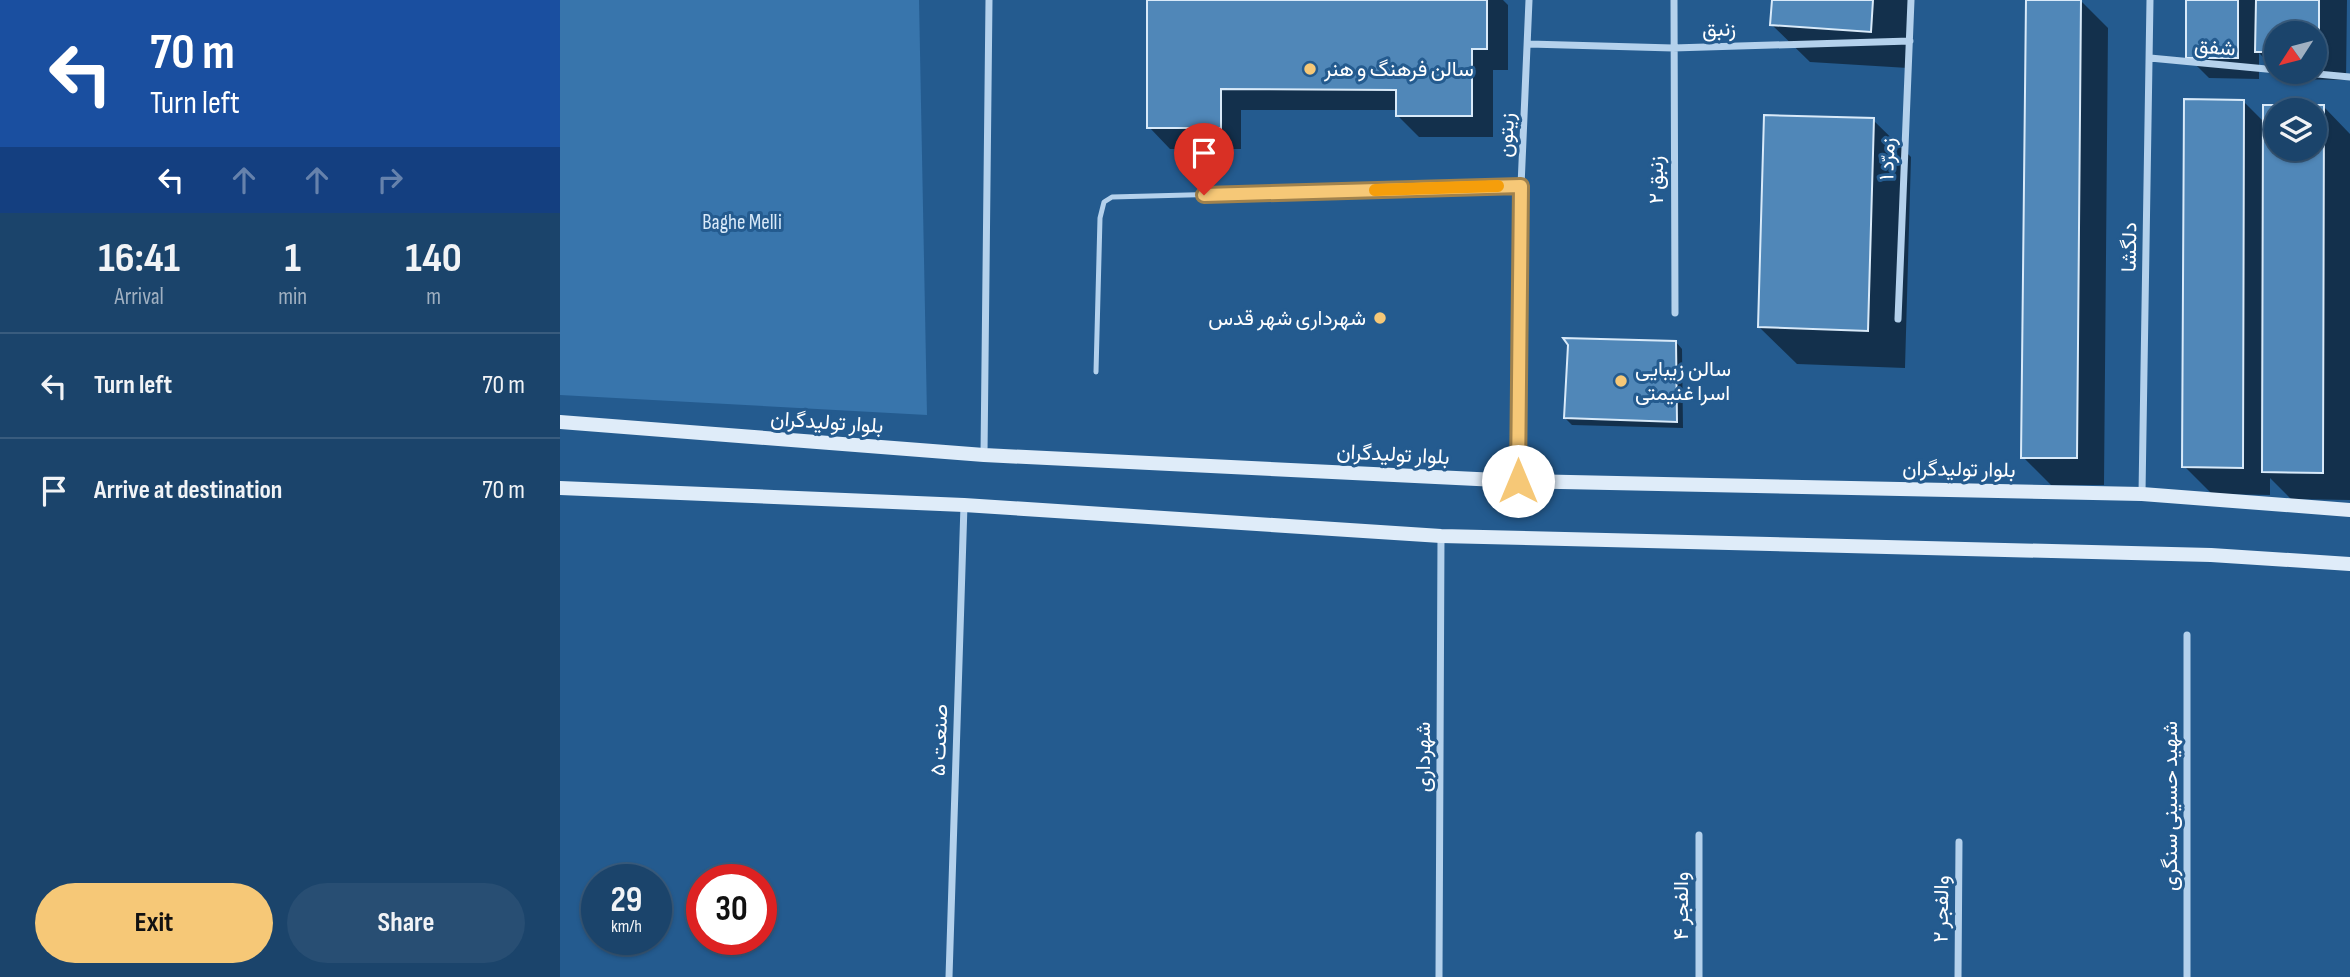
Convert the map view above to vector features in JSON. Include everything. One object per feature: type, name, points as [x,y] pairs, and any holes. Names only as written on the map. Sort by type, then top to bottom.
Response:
[{"type":"main road","name":"بلوار تولیدگران","points":[[560,422],[984,455],[1518,481],[2142,494],[2350,510]]},
{"type":"main road","points":[[560,488],[964,505],[1441,536],[2211,555],[2350,564]]},
{"type":"street","points":[[984,455],[989,0]]},
{"type":"street","name":"زیتون","points":[[1518,481],[1521,186],[1529,0]]},
{"type":"street","name":"زنبق ۲","points":[[1674,0],[1672,48],[1675,313]]},
{"type":"street","name":"زمرّد ۱","points":[[1898,319],[1911,0]]},
{"type":"street","name":"دلگشا","points":[[2142,494],[2150,0]]},
{"type":"street","name":"زنبق","points":[[1528,44],[1672,48],[1910,41]]},
{"type":"street","name":"شفق","points":[[2150,58],[2264,69]]},
{"type":"street","points":[[2328,75],[2350,77]]},
{"type":"street","name":"صنعت ۵","points":[[949,977],[964,505]]},
{"type":"street","name":"شهرداری","points":[[1439,977],[1441,536]]},
{"type":"street","name":"شهید حسینی سنگری","points":[[2187,635],[2187,977]]},
{"type":"street","name":"والفجر ۴","points":[[1699,835],[1699,977]]},
{"type":"street","name":"والفجر ۲","points":[[1958,977],[1959,842]]},
{"type":"lane","points":[[1096,372],[1100,218],[1104,202],[1112,197],[1521,186]]},
{"type":"green space","name":"Baghe Melli","points":[[560,0],[919,0],[927,415],[560,395]]},
{"type":"building","name":"سالن فرهنگ و هنر","points":[[1147,0],[1487,0],[1487,49],[1472,49],[1472,116],[1396,116],[1396,90],[1221,89],[1221,128],[1147,128]]},
{"type":"building","points":[[1772,0],[1873,0],[1871,32],[1770,25]]},
{"type":"building","points":[[2026,0],[2081,0],[2077,458],[2021,458]]},
{"type":"building","points":[[2186,0],[2238,0],[2238,58],[2186,58]]},
{"type":"building","points":[[2256,0],[2319,0],[2319,21],[2264,21],[2264,52],[2255,52]]},
{"type":"building","points":[[2184,99],[2244,100],[2243,468],[2182,467]]},
{"type":"building","points":[[2263,105],[2264,161],[2324,161],[2323,473],[2262,472]]},
{"type":"building","points":[[1764,115],[1874,118],[1868,331],[1758,327]]},
{"type":"building","name":"سالن زیبایی اسرا غنیمتی","points":[[1563,338],[1676,341],[1677,422],[1564,418],[1568,345]]},
{"type":"slow traffic","points":[[1375,190],[1498,186]]},
{"type":"place","name":"سالن فرهنگ و هنر","points":[[1310,69]]},
{"type":"place","name":"شهرداری شهر قدس","points":[[1380,318]]},
{"type":"place","name":"سالن زیبایی اسرا غنیمتی","points":[[1621,381]]},
{"type":"route","points":[[1204,195],[1521,186],[1518,481]]}]
